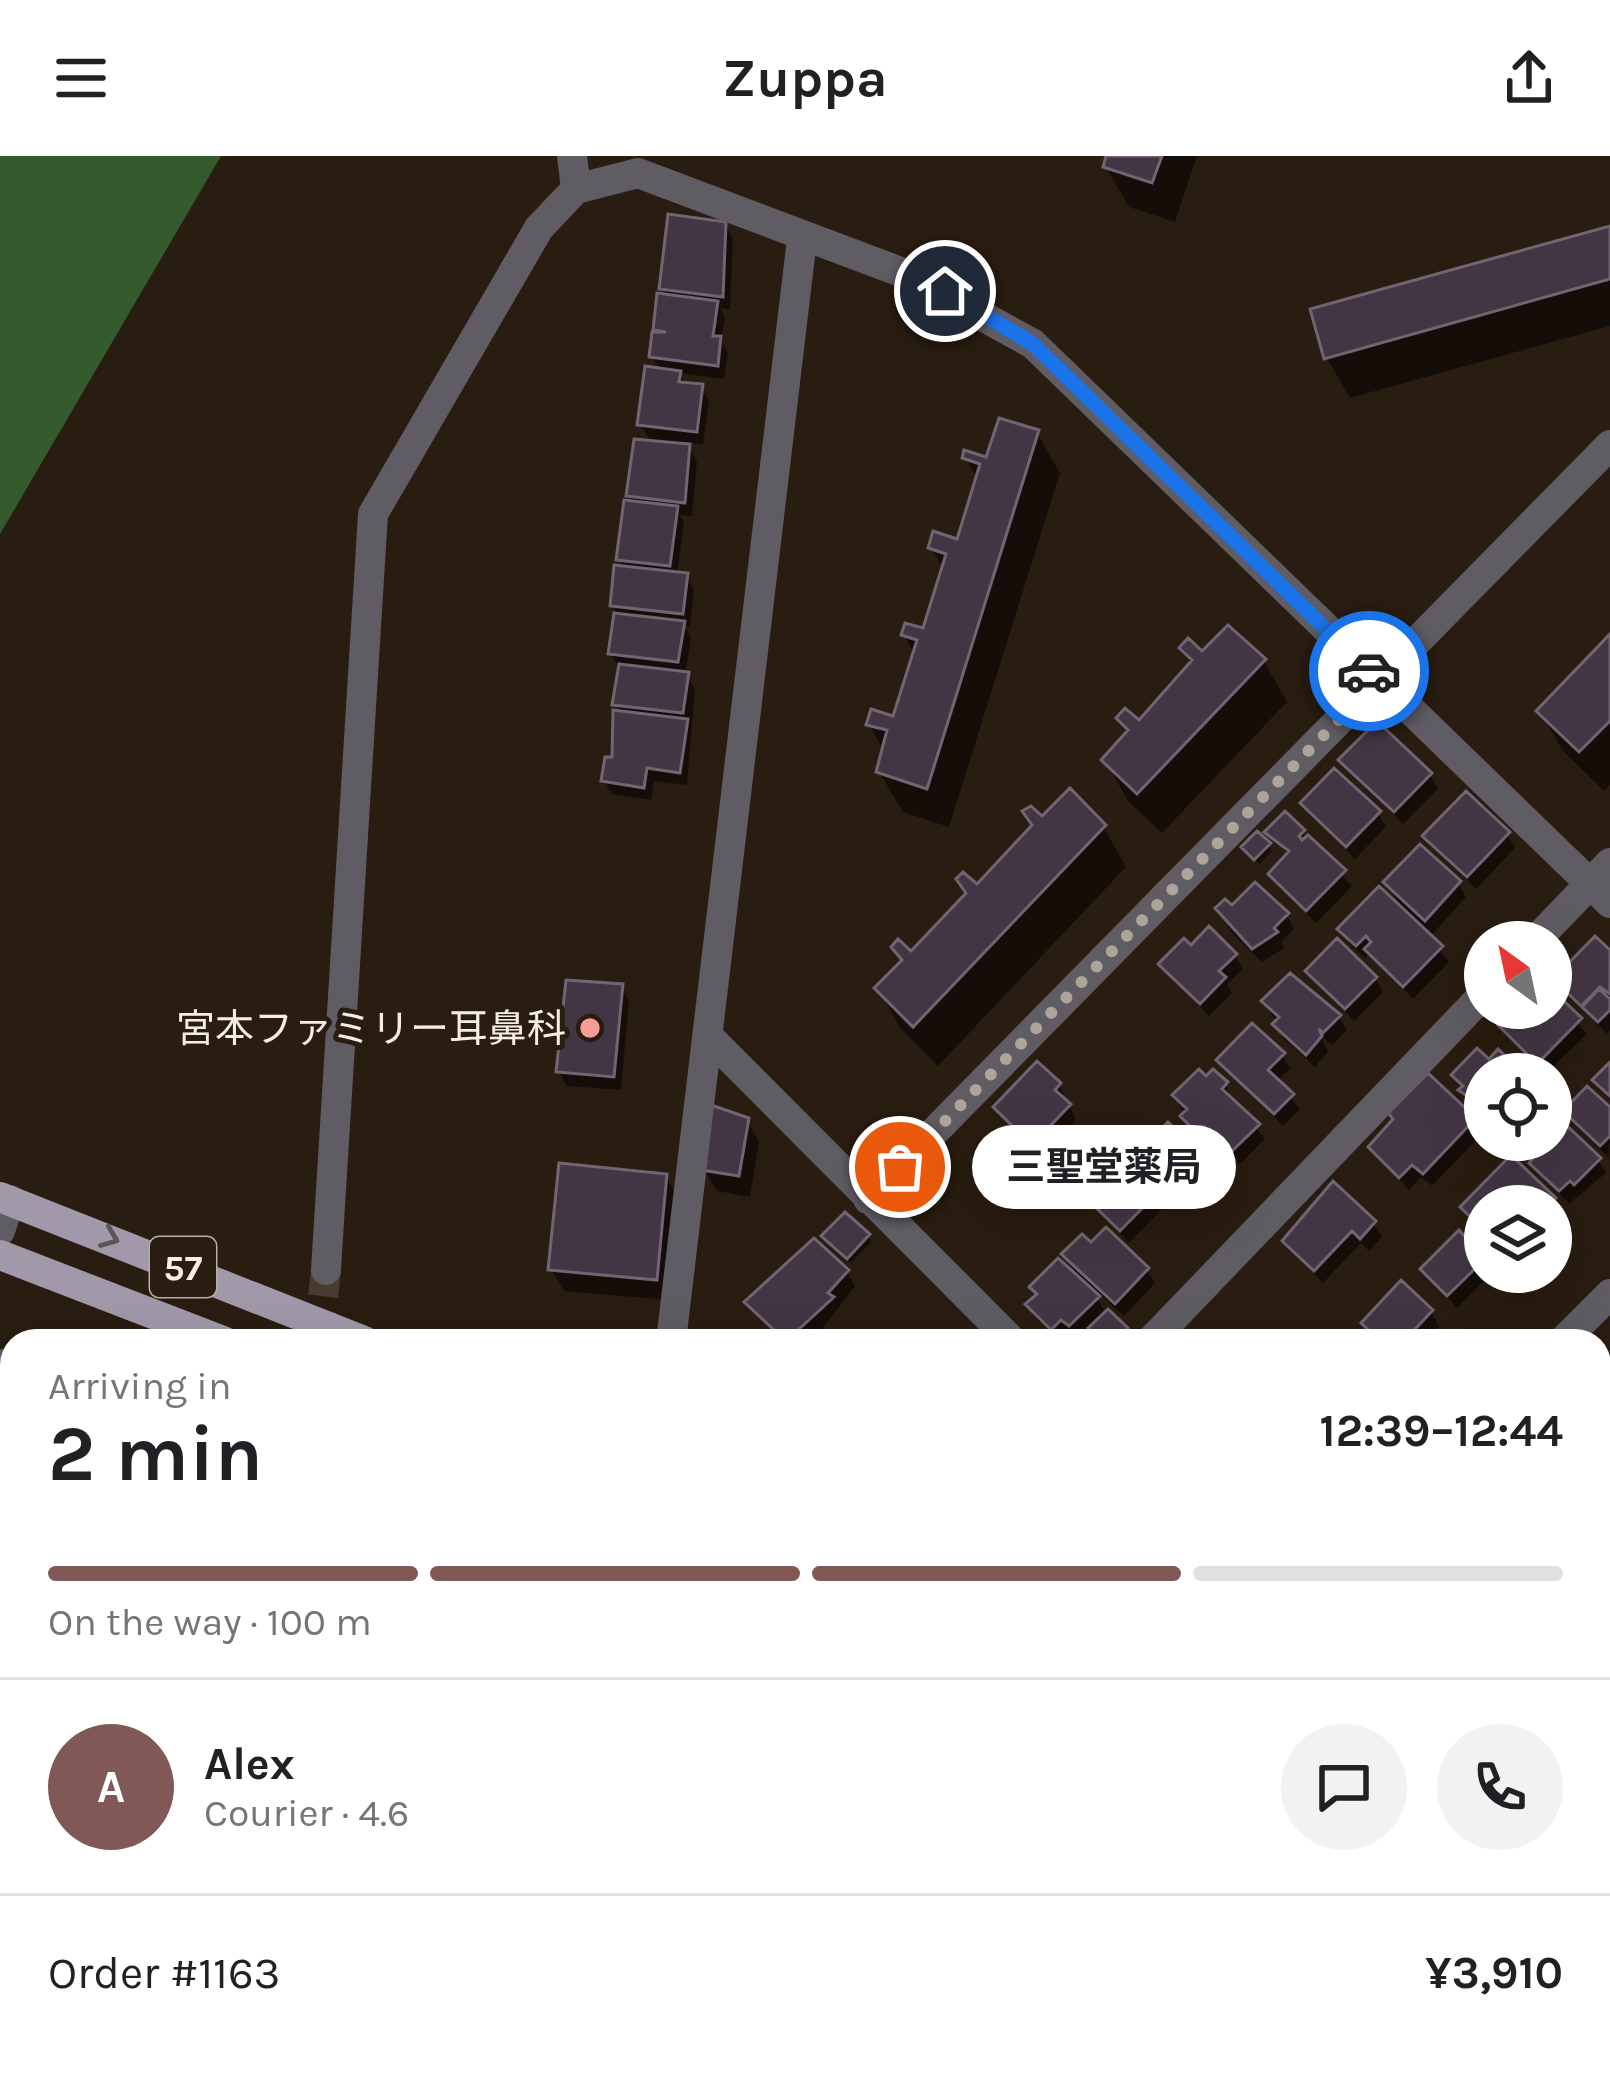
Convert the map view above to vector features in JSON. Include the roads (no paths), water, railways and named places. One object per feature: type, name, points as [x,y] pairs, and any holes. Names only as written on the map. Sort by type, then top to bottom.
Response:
[{"type":"main road","name":"57","points":[[5,1199],[334,1329]]},
{"type":"main road","name":"57","points":[[0,1255],[192,1329]]},
{"type":"street","points":[[572,156],[577,189]]},
{"type":"street","points":[[326,1270],[373,514],[539,228],[577,189],[638,173],[945,291],[1033,344],[1378,680],[1604,883],[1559,921]]},
{"type":"street","points":[[672,1329],[802,238]]},
{"type":"street","points":[[868,1199],[1610,446]]},
{"type":"street","points":[[1163,1329],[1464,1015]]},
{"type":"street","points":[[708,1036],[1000,1329]]},
{"type":"street","points":[[0,1231],[5,1199]]},
{"type":"street","points":[[1575,1329],[1610,1294]]},
{"type":"tunnel","points":[[319,1329],[326,1270]]},
{"type":"place","name":"宮本ファミリー耳鼻科","points":[[590,1028]]},
{"type":"place","name":"三聖堂薬局","points":[[900,1167]]}]
